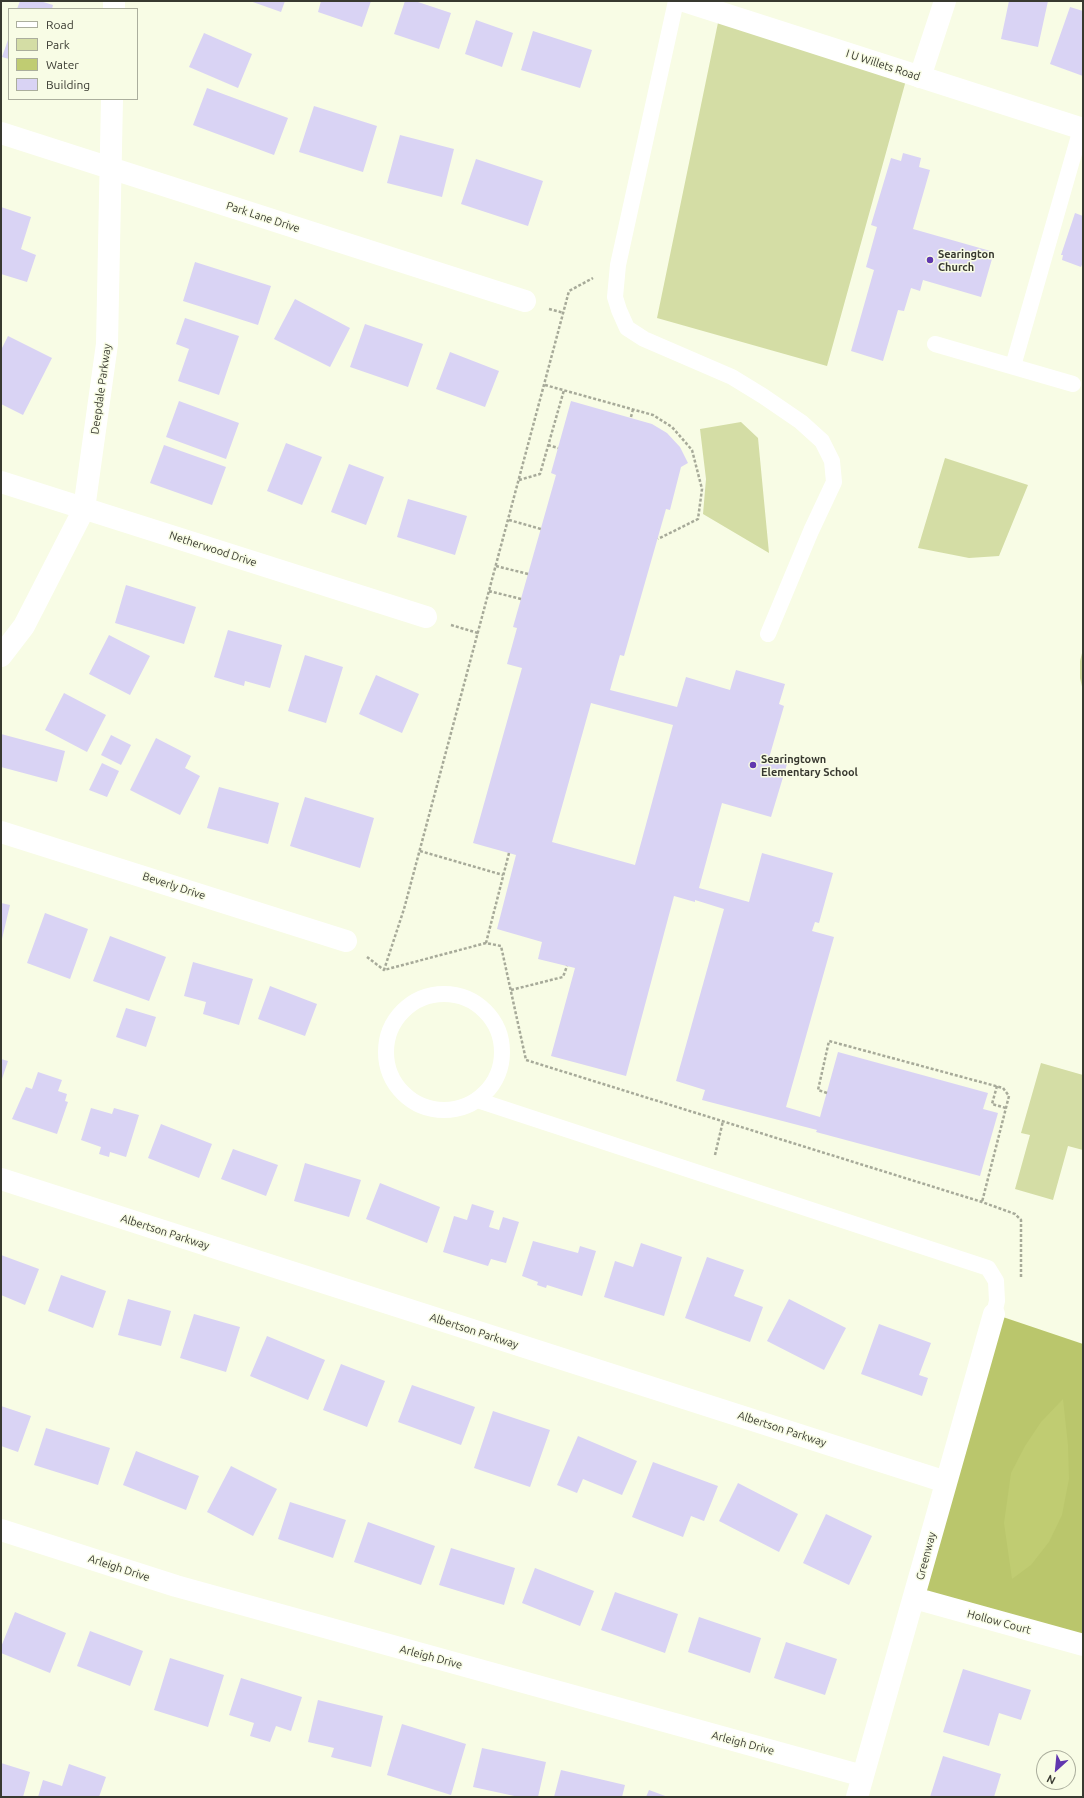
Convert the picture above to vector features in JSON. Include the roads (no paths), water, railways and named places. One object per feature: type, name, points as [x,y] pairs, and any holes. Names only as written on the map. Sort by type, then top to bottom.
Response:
[{"type":"street","name":"I U Willets Road","points":[[684,1],[1082,129]]},
{"type":"street","points":[[920,77],[944,1]]},
{"type":"street","name":"Deepdale Parkway","points":[[1,656],[24,626],[84,509],[108,344],[112,100]]},
{"type":"street","name":"Park Lane Drive","points":[[1,133],[525,301]]},
{"type":"street","name":"Netherwood Drive","points":[[1,482],[426,617]]},
{"type":"street","name":"Beverly Drive","points":[[1,832],[346,941]]},
{"type":"street","name":"Albertson Parkway","points":[[1,1179],[946,1482]]},
{"type":"street","name":"Greenway","points":[[857,1797],[994,1314]]},
{"type":"street","name":"Arleigh Drive","points":[[1,1530],[176,1586],[863,1776]]},
{"type":"street","name":"Hollow Court","points":[[914,1598],[1083,1645]]},
{"type":"lane","points":[[676,1],[618,265],[615,297],[618,310],[627,328],[644,338],[732,377],[762,396],[801,422],[822,441],[832,461],[834,482],[811,531],[768,634]]},
{"type":"lane","points":[[1013,366],[1082,129]]},
{"type":"lane","points":[[935,344],[1073,384]]},
{"type":"lane","points":[[447,994],[466,998],[482,1008],[494,1023],[502,1040],[502,1060],[497,1078],[486,1093],[477,1100],[470,1105],[452,1110],[432,1110],[414,1102],[399,1090],[389,1073],[385,1054],[388,1034],[391,1028],[397,1017],[411,1004],[428,996],[447,994]]},
{"type":"lane","points":[[477,1100],[988,1268],[996,1281],[997,1301],[994,1314]]},
{"type":"water","points":[[1063,1399],[1068,1445],[1069,1479],[1062,1515],[1049,1542],[1031,1565],[1012,1579],[1004,1523],[1011,1473],[1025,1446],[1041,1422]]},
{"type":"place","name":"Searington Church","points":[[930,260]]},
{"type":"place","name":"Searingtown Elementary School","points":[[753,765]]}]
